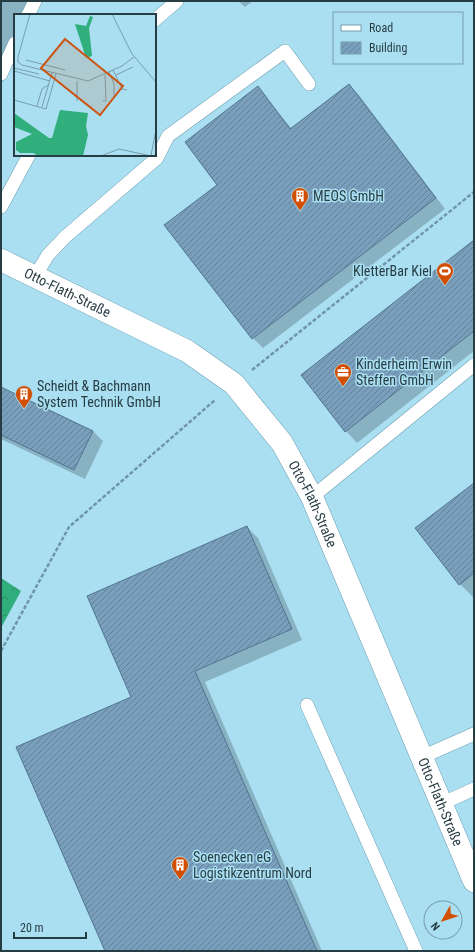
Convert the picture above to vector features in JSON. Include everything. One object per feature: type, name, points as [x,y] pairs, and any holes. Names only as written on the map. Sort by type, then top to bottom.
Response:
[{"type":"street","name":"Otto-Flath-Straße","points":[[1,260],[186,351],[234,384],[282,443],[312,497],[441,804],[472,873]]},
{"type":"lane","points":[[28,14],[35,1]]},
{"type":"lane","points":[[156,19],[177,1]]},
{"type":"lane","points":[[1,74],[14,45]]},
{"type":"lane","points":[[35,276],[48,254],[65,237],[157,158],[168,136],[285,51],[309,84]]},
{"type":"lane","points":[[1,208],[28,156]]},
{"type":"lane","points":[[312,497],[474,365]]},
{"type":"lane","points":[[307,705],[416,951]]},
{"type":"lane","points":[[422,757],[474,734]]},
{"type":"lane","points":[[441,804],[474,789]]},
{"type":"green space","points":[[1,578],[21,591],[1,628]]},
{"type":"building","name":"MEOS GmbH","points":[[349,84],[436,198],[252,339],[164,225],[217,185],[185,142],[258,86],[290,129]]},
{"type":"building","name":"KletterBar Kiel","points":[[474,240],[474,331],[345,432],[301,375]]},
{"type":"building","name":"Scheidt & Bachmann System Technik GmbH","points":[[1,387],[93,431],[74,470],[1,435]]},
{"type":"building","points":[[474,483],[474,573],[459,585],[415,528]]},
{"type":"building","points":[[247,526],[292,629],[195,671],[317,951],[105,951],[16,747],[131,697],[87,596]]},
{"type":"place","name":"MEOS GmbH","points":[[300,211]]},
{"type":"place","name":"KletterBar Kiel","points":[[445,286]]},
{"type":"place","name":"Kinderheim Erwin Steffen GmbH","points":[[343,387]]},
{"type":"place","name":"Scheidt & Bachmann System Technik GmbH","points":[[24,409]]},
{"type":"place","name":"Soenecken eG Logistikzentrum Nord","points":[[180,880]]}]
